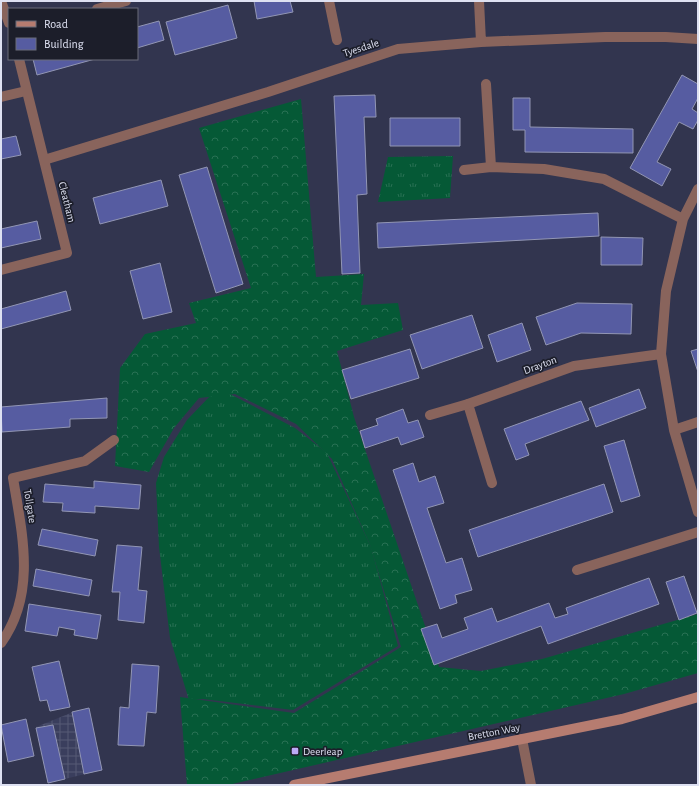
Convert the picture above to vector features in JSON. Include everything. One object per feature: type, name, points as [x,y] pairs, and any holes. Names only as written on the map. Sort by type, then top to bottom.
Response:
[{"type":"street","points":[[1,1],[8,20]]},
{"type":"street","points":[[101,8],[126,1]]},
{"type":"street","points":[[329,1],[337,40]]},
{"type":"street","points":[[479,1],[481,42]]},
{"type":"street","name":"Tyesdale","points":[[44,160],[268,92],[398,48],[481,42],[605,37],[698,38]]},
{"type":"street","name":"Cleatham","points":[[1,270],[67,253],[19,60]]},
{"type":"street","points":[[486,84],[491,167]]},
{"type":"street","points":[[1,97],[26,90]]},
{"type":"street","points":[[464,170],[491,167],[544,169],[604,179],[683,218]]},
{"type":"street","points":[[698,189],[683,218],[666,291],[661,354],[674,430],[698,512]]},
{"type":"street","name":"Drayton","points":[[430,415],[468,404],[574,366],[661,354]]},
{"type":"street","points":[[468,404],[492,483]]},
{"type":"street","points":[[674,430],[698,422]]},
{"type":"street","name":"Tollgate","points":[[1,643],[7,634],[23,594],[24,545],[13,478],[85,461],[114,440]]},
{"type":"street","points":[[577,570],[698,532]]},
{"type":"street","name":"Bretton Way","points":[[294,785],[622,719],[698,697]]},
{"type":"street","points":[[522,739],[531,785]]},
{"type":"shaded area","points":[[89,708],[102,770],[48,783],[36,727],[73,712]]},
{"type":"green space","points":[[301,99],[316,277],[364,274],[361,305],[398,303],[403,330],[337,351],[354,417],[439,667],[481,671],[542,659],[698,614],[698,673],[624,694],[228,785],[187,785],[180,697],[294,713],[401,647],[370,545],[332,459],[296,424],[235,394],[199,398],[174,428],[149,472],[115,466],[120,368],[145,334],[196,323],[189,303],[251,288],[199,128]]},
{"type":"green space","points":[[453,156],[450,198],[378,202],[388,157]]},
{"type":"green space","points":[[230,394],[295,428],[327,453],[371,547],[398,646],[293,710],[203,699],[189,700],[170,638],[159,547],[156,483],[164,457],[187,420],[211,395]]},
{"type":"building","points":[[254,1],[290,1],[293,12],[257,19]]},
{"type":"building","points":[[228,5],[237,38],[175,55],[166,22]]},
{"type":"building","points":[[159,21],[164,40],[138,48],[138,27]]},
{"type":"building","points":[[33,60],[91,60],[37,75]]},
{"type":"building","points":[[682,75],[698,84],[698,98],[692,109],[698,113],[698,120],[693,129],[679,122],[657,162],[671,169],[662,186],[630,168]]},
{"type":"building","points":[[375,95],[376,117],[364,117],[367,194],[357,195],[360,273],[342,274],[334,96]]},
{"type":"building","points":[[513,98],[530,98],[530,127],[633,129],[633,153],[525,152],[525,130],[513,130]]},
{"type":"building","points":[[390,118],[460,118],[460,146],[390,146]]},
{"type":"building","points":[[16,136],[21,155],[1,159],[1,139]]},
{"type":"building","points":[[207,167],[243,284],[216,293],[179,175]]},
{"type":"building","points":[[161,180],[168,206],[100,224],[93,198]]},
{"type":"building","points":[[598,213],[599,236],[378,248],[377,223]]},
{"type":"building","points":[[37,221],[41,239],[1,248],[1,229]]},
{"type":"building","points":[[601,237],[643,238],[642,265],[601,265]]},
{"type":"building","points":[[160,263],[172,312],[143,319],[130,271]]},
{"type":"building","points":[[66,291],[71,310],[1,329],[1,309]]},
{"type":"building","points":[[577,303],[632,304],[631,334],[581,333],[546,345],[536,317]]},
{"type":"building","points":[[472,315],[483,348],[422,369],[410,335]]},
{"type":"building","points":[[522,323],[531,350],[497,362],[488,335]]},
{"type":"building","points":[[410,349],[419,378],[351,399],[342,370]]},
{"type":"building","points":[[698,349],[698,372],[691,351]]},
{"type":"building","points":[[639,389],[646,408],[596,427],[589,408]]},
{"type":"building","points":[[107,398],[107,418],[70,419],[70,427],[2,432],[1,407]]},
{"type":"building","points":[[581,401],[589,420],[525,444],[529,455],[516,460],[504,429]]},
{"type":"building","points":[[403,409],[408,423],[418,420],[424,437],[401,445],[398,437],[365,448],[360,431],[378,425],[376,419]]},
{"type":"building","points":[[624,440],[640,496],[621,502],[604,446]]},
{"type":"building","points":[[413,463],[419,482],[435,476],[444,503],[427,508],[446,563],[462,558],[472,590],[455,595],[457,603],[440,609],[393,470]]},
{"type":"building","points":[[94,481],[141,485],[139,509],[95,506],[95,513],[62,511],[63,503],[43,502],[45,484],[94,488]]},
{"type":"building","points":[[604,484],[613,512],[478,557],[469,530]]},
{"type":"building","points":[[42,529],[98,540],[95,556],[38,545]]},
{"type":"building","points":[[117,545],[142,547],[138,590],[147,591],[144,623],[118,620],[120,592],[112,592]]},
{"type":"building","points":[[36,569],[92,580],[89,596],[33,586]]},
{"type":"building","points":[[684,576],[697,613],[679,620],[666,582]]},
{"type":"building","points":[[649,578],[659,604],[548,644],[541,626],[434,665],[421,629],[437,624],[442,638],[468,629],[464,618],[492,608],[497,622],[549,603],[555,618],[568,614],[566,608]]},
{"type":"building","points":[[29,604],[101,615],[97,639],[74,635],[75,630],[59,627],[57,636],[25,631]]},
{"type":"building","points":[[59,661],[70,707],[50,711],[47,700],[40,701],[32,667]]},
{"type":"building","points":[[132,664],[159,666],[156,713],[147,712],[144,746],[118,745],[120,707],[129,708]]},
{"type":"building","points":[[89,708],[102,770],[84,774],[72,712]]},
{"type":"building","points":[[26,719],[34,756],[8,762],[1,725]]},
{"type":"building","points":[[53,725],[65,779],[48,783],[36,728]]},
{"type":"place","name":"Deerleap","points":[[295,751]]}]
